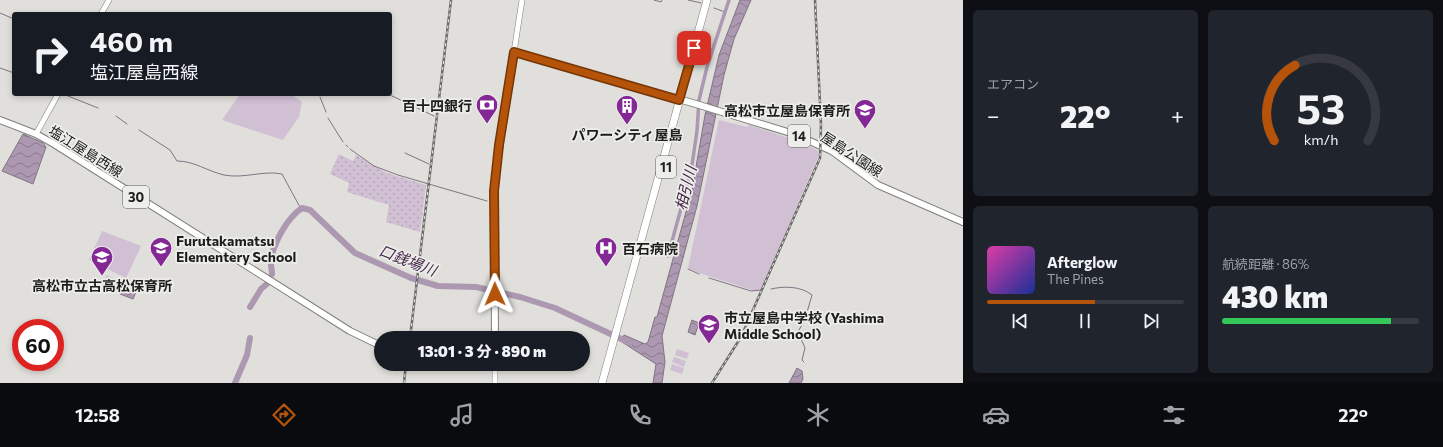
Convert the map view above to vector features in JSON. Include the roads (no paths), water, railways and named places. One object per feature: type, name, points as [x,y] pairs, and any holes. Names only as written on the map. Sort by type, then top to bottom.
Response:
[{"type":"highway","name":"11","points":[[607,383],[618,333],[682,100],[707,0]]},
{"type":"highway","name":"11","points":[[682,100],[712,0]]},
{"type":"highway","name":"11","points":[[602,383],[616,341]]},
{"type":"main road","points":[[102,12],[109,0]]},
{"type":"main road","points":[[495,331],[494,191],[501,134],[522,0]]},
{"type":"main road","points":[[514,52],[682,100]]},
{"type":"main road","points":[[36,134],[57,96]]},
{"type":"main road","name":"屋島公園線","points":[[682,100],[806,139],[832,152],[878,185],[963,222]]},
{"type":"main road","name":"塩江屋島西線","points":[[0,120],[36,134],[358,336],[374,343]]},
{"type":"main road","points":[[495,371],[495,383]]},
{"type":"water","points":[[740,0],[751,0],[734,39],[724,75],[697,206],[662,336],[665,362],[662,383],[653,383],[656,364],[622,342],[624,335],[645,344],[648,342],[655,317],[657,317],[692,190],[705,115],[719,55]]},
{"type":"water","points":[[23,134],[43,143],[46,147],[33,184],[2,171]]},
{"type":"water","points":[[123,287],[136,292],[133,299],[120,294]]},
{"type":"water","points":[[692,320],[699,323],[695,335],[688,332]]},
{"type":"water","points":[[797,368],[802,371],[803,379],[801,383],[789,383]]},
{"type":"waterway","points":[[654,0],[661,2],[662,0]]},
{"type":"waterway","points":[[688,0],[701,3]]},
{"type":"waterway","name":"相引川","points":[[668,256],[691,172],[697,131],[699,100],[707,67],[729,0]]},
{"type":"waterway","points":[[714,8],[725,12]]},
{"type":"waterway","points":[[0,13],[12,18]]},
{"type":"waterway","points":[[0,68],[12,72]]},
{"type":"waterway","points":[[68,96],[98,108]]},
{"type":"waterway","points":[[392,96],[434,116]]},
{"type":"waterway","points":[[320,97],[326,112]]},
{"type":"waterway","points":[[116,116],[127,124]]},
{"type":"waterway","points":[[328,118],[343,142]]},
{"type":"waterway","points":[[139,130],[170,150],[177,161],[195,164],[218,173],[231,176],[268,173],[282,174],[301,209]]},
{"type":"waterway","points":[[350,149],[374,166],[398,175],[487,201]]},
{"type":"waterway","points":[[405,153],[429,164]]},
{"type":"waterway","name":"口銭場川","points":[[272,274],[271,258],[275,244],[282,230],[291,218],[302,208],[310,210],[355,253],[411,278],[438,286],[476,287],[520,297],[555,308],[630,343]]},
{"type":"waterway","points":[[688,269],[699,274]]},
{"type":"waterway","points":[[709,278],[751,291],[761,290]]},
{"type":"waterway","name":"口銭場川","points":[[250,307],[261,289],[268,283]]},
{"type":"waterway","points":[[771,289],[781,287],[798,288],[812,295],[805,319],[798,332],[805,348],[802,360],[804,362]]},
{"type":"waterway","name":"口銭場川","points":[[235,383],[247,355],[250,338]]},
{"type":"railway","points":[[411,331],[451,0]]},
{"type":"railway","points":[[712,383],[741,337],[820,158],[821,124],[815,0]]},
{"type":"railway","points":[[404,383],[405,371]]},
{"type":"place","name":"百十四銀行","points":[[487,124]]},
{"type":"place","name":"パワーシティ屋島","points":[[627,126]]},
{"type":"place","name":"高松市立屋島保育所","points":[[865,130]]},
{"type":"place","name":"Furutakamatsu Elementery School","points":[[161,268]]},
{"type":"place","name":"百石病院","points":[[606,268]]},
{"type":"place","name":"高松市立古高松保育所","points":[[102,276]]},
{"type":"place","name":"市立屋島中学校 (Yashima Middle School)","points":[[709,344]]}]
